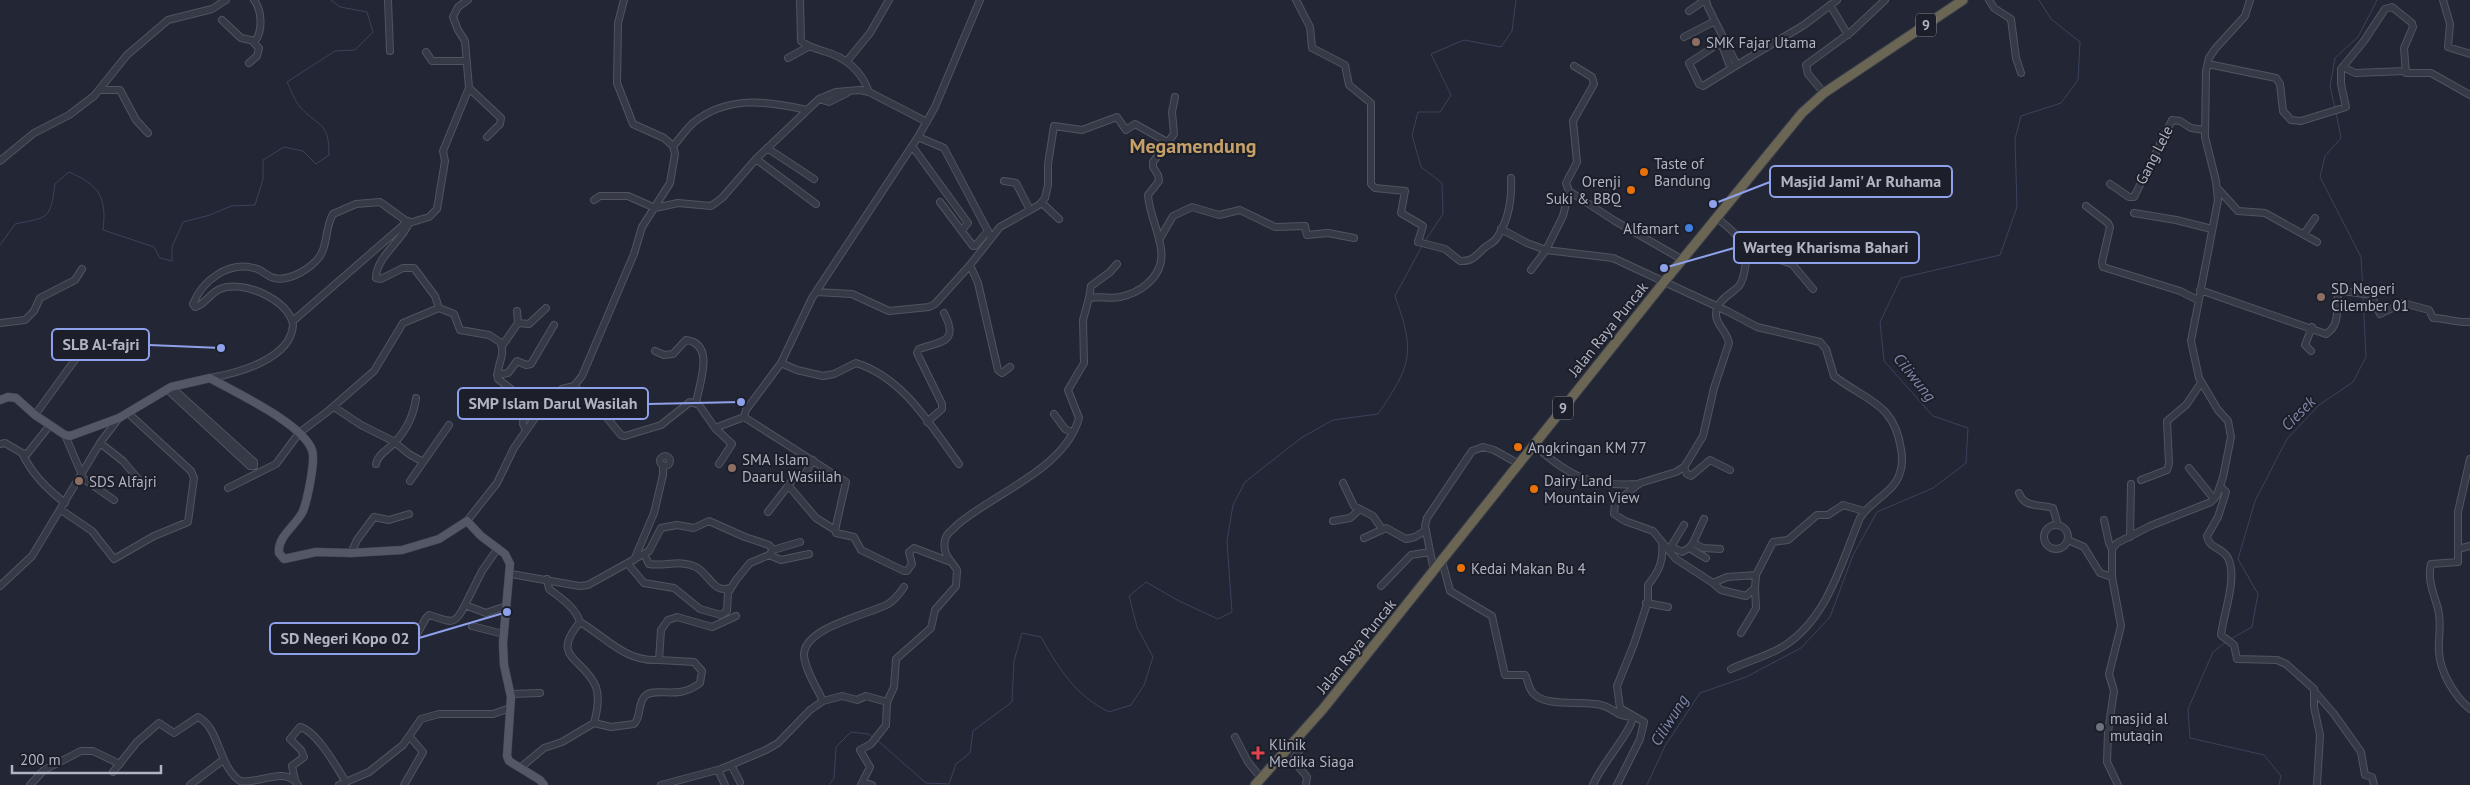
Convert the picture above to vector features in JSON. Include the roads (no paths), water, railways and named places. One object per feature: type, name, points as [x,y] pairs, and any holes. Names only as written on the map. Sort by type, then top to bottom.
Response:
[{"type":"highway","name":"Jalan Raya Puncak","points":[[1258,782],[1296,741],[1442,562],[1664,282],[1806,108],[1824,93],[1961,0]]},
{"type":"main road","points":[[0,400],[8,397],[16,398],[35,415],[65,435],[75,435],[93,426],[119,418],[169,388],[210,378],[279,417],[299,433],[311,447],[313,459],[304,507],[281,542],[279,554],[286,559],[316,552],[351,553],[413,548],[439,539],[467,521],[480,536],[507,556],[511,574],[503,634],[504,665],[511,694],[507,756],[509,761],[540,780],[544,785]]},
{"type":"street","points":[[0,161],[34,133],[69,115],[101,90],[127,55],[160,26],[179,15],[212,9],[226,0]]},
{"type":"street","points":[[253,42],[259,35],[260,23],[259,8],[254,0]]},
{"type":"street","points":[[388,0],[390,51]]},
{"type":"street","points":[[210,378],[241,371],[281,350],[290,340],[293,321],[408,222],[429,217],[437,209],[445,161],[442,150],[469,88],[465,42],[454,22],[458,8],[468,0]]},
{"type":"street","points":[[467,521],[497,483],[511,454],[549,399],[562,390],[574,386],[589,362],[634,254],[642,227],[670,183],[675,154],[673,146],[664,138],[633,124],[618,85],[618,24],[624,0]]},
{"type":"street","points":[[800,0],[800,38],[808,47],[835,54],[847,61],[862,76],[869,92]]},
{"type":"street","points":[[847,61],[870,33],[889,0]]},
{"type":"street","points":[[744,417],[746,410],[781,364],[816,292],[927,122],[980,0]]},
{"type":"street","points":[[1296,0],[1310,27],[1312,48],[1345,65],[1350,86],[1371,103],[1371,184],[1374,188],[1405,191],[1401,202],[1401,213],[1423,226],[1418,242],[1445,250],[1458,260],[1466,261],[1474,258],[1488,244],[1495,241],[1501,229],[1511,199],[1511,178]]},
{"type":"street","points":[[1689,11],[1706,0],[1734,67]]},
{"type":"street","points":[[1734,67],[1723,48],[1718,44],[1689,63],[1698,84],[1703,86],[1734,67],[1804,24],[1837,0]]},
{"type":"street","points":[[1824,93],[1808,74],[1806,66],[1848,35],[1885,0]]},
{"type":"street","points":[[1989,0],[1994,8],[2011,19],[2016,58],[2021,73]]},
{"type":"street","points":[[2112,549],[2117,544],[2155,524],[2206,505],[2214,499],[2226,467],[2231,430],[2228,420],[2218,410],[2201,383],[2190,344],[2218,202],[2218,189],[2204,130],[2204,90],[2208,64],[2222,40],[2242,20],[2250,0]]},
{"type":"street","points":[[2443,0],[2450,24],[2448,46],[2470,54]]},
{"type":"street","points":[[1830,5],[1848,35]]},
{"type":"street","points":[[2208,64],[2276,78],[2280,84],[2283,111],[2291,120],[2301,121],[2346,107],[2340,72],[2385,9],[2392,7],[2412,23],[2413,27],[2404,48],[2406,71]]},
{"type":"street","points":[[222,20],[241,38],[253,42],[259,48],[259,52],[249,63]]},
{"type":"street","points":[[1684,37],[1715,21]]},
{"type":"street","points":[[788,58],[808,47]]},
{"type":"street","points":[[426,52],[432,61],[467,61]]},
{"type":"street","points":[[1531,270],[1546,250],[1565,212],[1568,191],[1566,182],[1577,162],[1573,121],[1594,84],[1589,74],[1574,66]]},
{"type":"street","points":[[2343,67],[2355,73],[2406,71],[2411,75],[2431,73],[2470,95]]},
{"type":"street","points":[[469,88],[501,118],[500,124],[487,137]]},
{"type":"street","points":[[101,90],[120,90],[136,120],[148,133]]},
{"type":"street","points":[[594,200],[600,196],[628,196],[654,208],[678,203],[704,207],[713,205],[722,198],[756,159],[819,98],[833,92],[860,90],[869,92],[927,122]]},
{"type":"street","points":[[1089,298],[1122,297],[1136,292],[1150,282],[1162,266],[1159,240],[1148,195],[1159,182],[1158,175],[1153,168],[1154,162],[1169,143],[1174,132],[1172,112],[1175,97]]},
{"type":"street","points":[[673,146],[693,123],[727,105],[754,102],[807,110]]},
{"type":"street","points":[[940,202],[974,246],[1002,225],[1042,202],[1048,190],[1048,164],[1054,126],[1082,130],[1117,118],[1126,130],[1135,124],[1169,143]]},
{"type":"street","name":"Gang Lele","points":[[2110,184],[2129,197],[2134,197],[2172,120],[2177,120],[2191,128],[2204,130]]},
{"type":"street","points":[[918,137],[944,148],[989,234]]},
{"type":"street","points":[[912,146],[969,224],[962,230]]},
{"type":"street","points":[[767,148],[814,179]]},
{"type":"street","points":[[756,159],[816,204]]},
{"type":"street","points":[[1004,181],[1016,183],[1030,210]]},
{"type":"street","points":[[2218,189],[2238,211],[2265,213],[2317,242]]},
{"type":"street","points":[[1568,191],[1615,221],[1683,260]]},
{"type":"street","points":[[293,321],[284,307],[269,296],[242,288],[223,287],[198,307],[193,304],[211,279],[225,270],[252,267],[277,278],[295,275],[303,271],[320,256],[333,214],[348,207],[361,203],[380,202],[408,222]]},
{"type":"street","points":[[1042,202],[1059,218]]},
{"type":"street","points":[[2086,206],[2108,223],[2110,227],[2102,262],[2103,267],[2180,291],[2198,300]]},
{"type":"street","points":[[1159,240],[1173,216],[1192,207],[1220,215],[1240,210],[1274,227],[1305,226],[1308,235],[1328,233],[1354,238]]},
{"type":"street","points":[[951,217],[959,210]]},
{"type":"street","points":[[2134,213],[2176,220],[2212,229]]},
{"type":"street","points":[[1717,218],[1738,236],[1745,246],[1746,266],[1742,282],[1717,307],[1716,318],[1728,339],[1728,346],[1714,388],[1703,436],[1684,467],[1640,484],[1615,503],[1613,512],[1618,518],[1653,531],[1670,549],[1676,559],[1721,590],[1743,596],[1751,594],[1755,588]]},
{"type":"street","points":[[2304,234],[2315,218]]},
{"type":"street","points":[[408,222],[404,233],[379,264],[376,277],[381,279],[403,268],[414,268],[435,296],[439,308]]},
{"type":"street","points":[[1501,229],[1527,243],[1546,250],[1610,257],[1764,330],[1820,342],[1826,349],[1834,376],[1888,414],[1895,426],[1901,446],[1901,469],[1895,484],[1864,511],[1836,579],[1823,603],[1802,632],[1777,650],[1731,669]]},
{"type":"street","points":[[816,292],[852,294],[886,311],[929,307],[946,294],[970,265],[989,234]]},
{"type":"street","points":[[1745,246],[1754,247],[1766,255],[1788,261],[1796,268],[1812,289]]},
{"type":"street","points":[[948,561],[945,543],[947,534],[969,514],[1038,470],[1062,450],[1079,414],[1068,390],[1084,363],[1083,320],[1091,286],[1108,274],[1117,264]]},
{"type":"street","points":[[970,265],[978,283],[998,370],[1002,373],[1010,367]]},
{"type":"street","points":[[0,323],[16,322],[29,317],[40,298],[75,280],[82,270]]},
{"type":"street","points":[[2200,290],[2328,333],[2337,317],[2338,292],[2371,294],[2380,314],[2405,303],[2430,310],[2433,318],[2444,317],[2460,322],[2470,322]]},
{"type":"street","points":[[228,488],[276,464],[299,433],[334,407],[379,365],[389,344],[403,323],[439,308],[454,314],[461,331],[492,336],[500,342],[503,355],[497,375],[501,382],[525,400],[523,424],[526,430]]},
{"type":"street","points":[[518,323],[527,325],[534,322],[546,308]]},
{"type":"street","points":[[502,346],[518,323],[517,311]]},
{"type":"street","points":[[927,422],[942,410],[942,404],[917,353],[919,349],[947,340],[950,336],[951,330],[944,313]]},
{"type":"street","points":[[497,375],[508,373],[517,360],[526,365],[531,364],[554,325]]},
{"type":"street","points":[[2311,351],[2305,345],[2312,327]]},
{"type":"street","points":[[655,351],[665,355],[673,354],[686,340],[694,342],[702,350],[704,358],[696,403],[715,428],[732,444],[719,464]]},
{"type":"street","points":[[35,415],[77,357]]},
{"type":"street","points":[[781,364],[820,376],[834,374],[858,364],[904,393],[959,464]]},
{"type":"street","points":[[2141,480],[2168,470],[2168,420],[2186,405],[2201,383]]},
{"type":"street","points":[[574,386],[603,412],[621,435],[625,436],[661,425],[687,403],[696,403]]},
{"type":"street","points":[[169,388],[218,433],[254,462],[254,466],[250,466],[218,433]]},
{"type":"street","points":[[376,464],[378,457],[395,442],[405,428],[416,398]]},
{"type":"street","points":[[334,407],[361,425],[395,442],[408,454],[422,462]]},
{"type":"street","points":[[61,510],[92,531],[114,559],[154,536],[188,522],[194,478],[191,471],[128,413]]},
{"type":"street","points":[[1054,414],[1071,432]]},
{"type":"street","points":[[715,428],[744,417]]},
{"type":"street","points":[[744,417],[847,483],[836,530]]},
{"type":"street","points":[[0,586],[30,559],[100,443],[119,418]]},
{"type":"street","points":[[22,453],[28,453],[50,425]]},
{"type":"street","points":[[410,481],[449,425]]},
{"type":"street","points":[[65,435],[81,476],[114,500]]},
{"type":"street","points":[[0,444],[5,442],[22,453],[30,470],[65,503]]},
{"type":"street","points":[[100,443],[123,461],[139,480]]},
{"type":"street","points":[[1534,445],[1564,468],[1583,478],[1610,486],[1640,484]]},
{"type":"street","points":[[1434,571],[1426,530],[1427,518],[1472,451],[1483,448],[1494,450],[1519,464]]},
{"type":"street","points":[[2470,459],[2458,512],[2458,562],[2431,564],[2429,575],[2439,610],[2439,652],[2444,670],[2462,703],[2470,709]]},
{"type":"street","points":[[768,512],[794,478],[803,476],[813,460]]},
{"type":"street","points":[[1684,467],[1687,474],[1691,476],[1710,460],[1730,470]]},
{"type":"street","points":[[631,562],[654,513],[663,475],[662,465]]},
{"type":"street","points":[[2188,468],[2214,499]]},
{"type":"street","points":[[1344,483],[1352,502],[1359,510],[1373,516],[1382,529]]},
{"type":"street","points":[[2130,537],[2131,484]]},
{"type":"street","points":[[788,485],[816,518],[836,530],[836,533],[854,537],[861,550],[907,571],[912,564],[909,552],[912,548],[948,561],[957,570],[956,586],[935,610],[928,631],[897,657],[894,687],[887,702],[886,725],[871,744],[860,750],[870,767],[862,784],[872,785]]},
{"type":"street","points":[[2220,486],[2226,492],[2218,517],[2207,536],[2210,545],[2223,552],[2229,561],[2230,589],[2221,635],[2232,643],[2237,659],[2279,660],[2306,681],[2334,714],[2361,752],[2365,775],[2372,777],[2374,785]]},
{"type":"street","points":[[2019,493],[2024,502],[2053,508],[2058,525]]},
{"type":"street","points":[[1741,634],[1756,608],[1756,575],[1774,542],[1788,540],[1812,518],[1819,515],[1827,516],[1842,505],[1864,511]]},
{"type":"street","points":[[1333,521],[1350,518],[1359,510]]},
{"type":"street","points":[[351,553],[356,540],[374,517],[389,520],[409,514]]},
{"type":"street","points":[[1670,549],[1682,552],[1691,545],[1704,519]]},
{"type":"street","points":[[2104,520],[2112,549],[2112,577],[2121,626],[2109,674],[2114,691],[2108,732],[2107,762],[2118,785]]},
{"type":"street","points":[[511,574],[584,586],[650,550],[657,532],[661,528],[677,525],[694,528],[710,521],[770,546],[771,553],[781,560],[809,554]]},
{"type":"street","points":[[1670,549],[1684,525]]},
{"type":"street","points":[[2058,525],[2067,530],[2068,540],[2061,549],[2054,550],[2047,546],[2044,539],[2045,532],[2051,526],[2058,525]]},
{"type":"street","points":[[1364,538],[1387,528],[1397,536],[1408,539],[1415,538],[1426,530]]},
{"type":"street","points":[[2068,540],[2084,547],[2100,573],[2112,577]]},
{"type":"street","points":[[1633,717],[1620,708],[1617,686],[1634,644],[1646,603],[1648,585],[1657,575],[1662,562],[1662,541]]},
{"type":"street","points":[[631,562],[644,583],[674,588],[695,606],[712,614],[721,615],[726,613],[727,595],[730,588],[750,563],[800,542]]},
{"type":"street","points":[[1691,545],[1720,549]]},
{"type":"street","points":[[1691,545],[1706,558]]},
{"type":"street","points":[[2458,549],[2470,546]]},
{"type":"street","points":[[417,634],[427,616],[431,615],[447,621],[455,621],[460,617],[482,571],[498,548]]},
{"type":"street","points":[[1382,586],[1411,555],[1430,552]]},
{"type":"street","points":[[644,554],[649,564],[672,562],[692,566],[706,574],[718,589],[730,588]]},
{"type":"street","points":[[1442,562],[1448,589],[1492,616],[1505,675],[1525,675],[1533,693],[1540,698],[1603,705],[1619,716],[1643,720],[1644,724],[1640,739],[1616,785]]},
{"type":"street","points":[[1713,583],[1727,577],[1756,575]]},
{"type":"street","points":[[520,768],[544,748],[562,742],[594,722],[610,726],[634,724],[640,716],[641,701],[645,696],[653,692],[668,694],[684,692],[701,681],[701,670],[694,662],[643,660],[631,657],[580,622],[576,612],[549,589],[547,579]]},
{"type":"street","points":[[823,701],[805,660],[805,648],[809,639],[848,619],[888,604],[904,587]]},
{"type":"street","points":[[1646,603],[1668,608]]},
{"type":"street","points":[[465,605],[488,613],[506,606]]},
{"type":"street","points":[[659,660],[661,630],[669,619],[677,617],[712,627],[736,616]]},
{"type":"street","points":[[580,622],[568,640],[567,647],[570,656],[593,682],[597,690],[598,702],[594,722]]},
{"type":"street","points":[[472,626],[503,634]]},
{"type":"street","points":[[2315,692],[2314,708],[2320,730],[2316,784]]},
{"type":"street","points":[[511,694],[540,693]]},
{"type":"street","points":[[662,785],[718,770],[776,745],[810,710],[823,701],[842,696],[857,700],[868,696],[875,700],[887,702]]},
{"type":"street","points":[[339,785],[369,772],[403,746],[421,719],[442,714],[493,714],[510,708]]},
{"type":"street","points":[[113,772],[137,742],[159,723],[174,733],[198,717],[212,735],[223,760],[233,775],[246,784],[286,777],[296,782]]},
{"type":"street","points":[[1593,785],[1601,767],[1627,733],[1633,717]]},
{"type":"street","points":[[296,782],[292,766],[304,757],[301,750],[290,739],[300,727],[307,730],[326,751],[346,782]]},
{"type":"street","points":[[404,785],[423,752],[410,737]]},
{"type":"street","points":[[1235,737],[1258,782]]},
{"type":"street","points":[[1296,741],[1302,748],[1293,760],[1307,776],[1306,785]]},
{"type":"street","points":[[30,785],[44,770],[81,751],[93,751],[120,764]]},
{"type":"street","points":[[190,785],[223,760]]},
{"type":"street","points":[[731,765],[740,782]]},
{"type":"street","points":[[718,770],[725,785]]},
{"type":"waterway","points":[[0,245],[15,224],[35,220],[46,215],[49,211],[55,184],[69,172],[88,182],[99,194],[104,209],[103,230],[154,247],[160,258],[172,261],[172,247],[183,222],[210,215],[231,206],[255,205],[263,179],[263,160],[284,147],[303,151],[316,164],[329,155],[329,144],[325,131],[322,126],[300,107],[287,82],[335,51],[355,50],[373,32],[367,12],[340,7],[331,0]]},
{"type":"waterway","points":[[1425,241],[1443,214],[1442,183],[1421,167],[1412,135],[1418,112],[1440,112],[1451,95],[1431,54],[1464,40],[1501,47],[1512,31],[1516,0]]},
{"type":"waterway","name":"Ciliwung","points":[[1647,785],[1665,746],[1700,693],[1746,677],[1801,648],[1830,617],[1853,555],[1877,512],[1933,488],[1966,463],[1968,428],[1933,416],[1884,361],[1880,322],[1901,278],[2000,255],[2017,207],[2015,139],[2021,116],[2061,103],[2078,80],[2080,42],[2051,19],[2039,0]]},
{"type":"waterway","name":"Ciesek","points":[[2335,108],[2330,86],[2335,58],[2358,37],[2377,0]]},
{"type":"waterway","name":"Ciesek","points":[[2336,112],[2341,138],[2325,156],[2320,177],[2361,257],[2363,291]]},
{"type":"waterway","points":[[877,740],[926,783],[949,784],[956,764],[970,753],[973,731],[1012,702],[1014,661],[1022,633],[1041,637],[1054,660],[1069,680],[1097,705],[1109,712],[1131,705],[1144,685],[1153,657],[1137,627],[1129,596],[1146,582],[1179,601],[1218,619],[1232,612],[1227,541],[1233,505],[1245,482],[1301,438],[1333,420],[1378,414],[1398,383],[1407,358],[1406,332],[1395,296],[1422,246]]},
{"type":"waterway","name":"Ciesek","points":[[2231,639],[2252,627],[2258,594],[2238,559],[2255,501],[2287,439],[2319,405],[2353,382],[2366,357],[2363,297]]},
{"type":"waterway","name":"Ciesek","points":[[2226,642],[2213,652],[2188,709],[2190,738],[2264,755],[2281,776],[2279,785]]},
{"type":"waterway","points":[[829,785],[834,778],[836,747],[851,732],[868,734],[874,738]]},
{"type":"place","name":"SMK Fajar Utama","points":[[1696,42]]},
{"type":"place","name":"Taste of Bandung","points":[[1644,172]]},
{"type":"place","name":"Orenji Suki & BBQ","points":[[1631,190]]},
{"type":"place","name":"Masjid Jami' Ar Ruhama","points":[[1713,204]]},
{"type":"place","name":"Alfamart","points":[[1689,228]]},
{"type":"place","name":"Warteg Kharisma Bahari","points":[[1664,268]]},
{"type":"place","name":"SD Negeri Cilember 01","points":[[2321,297]]},
{"type":"place","name":"SLB Al-fajri","points":[[221,348]]},
{"type":"place","name":"SMP Islam Darul Wasilah","points":[[741,402]]},
{"type":"place","name":"Angkringan KM 77","points":[[1518,447]]},
{"type":"place","name":"SMA Islam Daarul Wasiilah","points":[[732,468]]},
{"type":"place","name":"SDS Alfajri","points":[[79,481]]},
{"type":"place","name":"Dairy Land Mountain View","points":[[1534,489]]},
{"type":"place","name":"Kedai Makan Bu 4","points":[[1461,568]]},
{"type":"place","name":"SD Negeri Kopo 02","points":[[507,612]]},
{"type":"place","name":"masjid al mutaqin","points":[[2100,727]]},
{"type":"place","name":"Klinik Medika Siaga","points":[[1258,753]]},
{"type":"district","name":"Megamendung","points":[[1193,146]]}]
